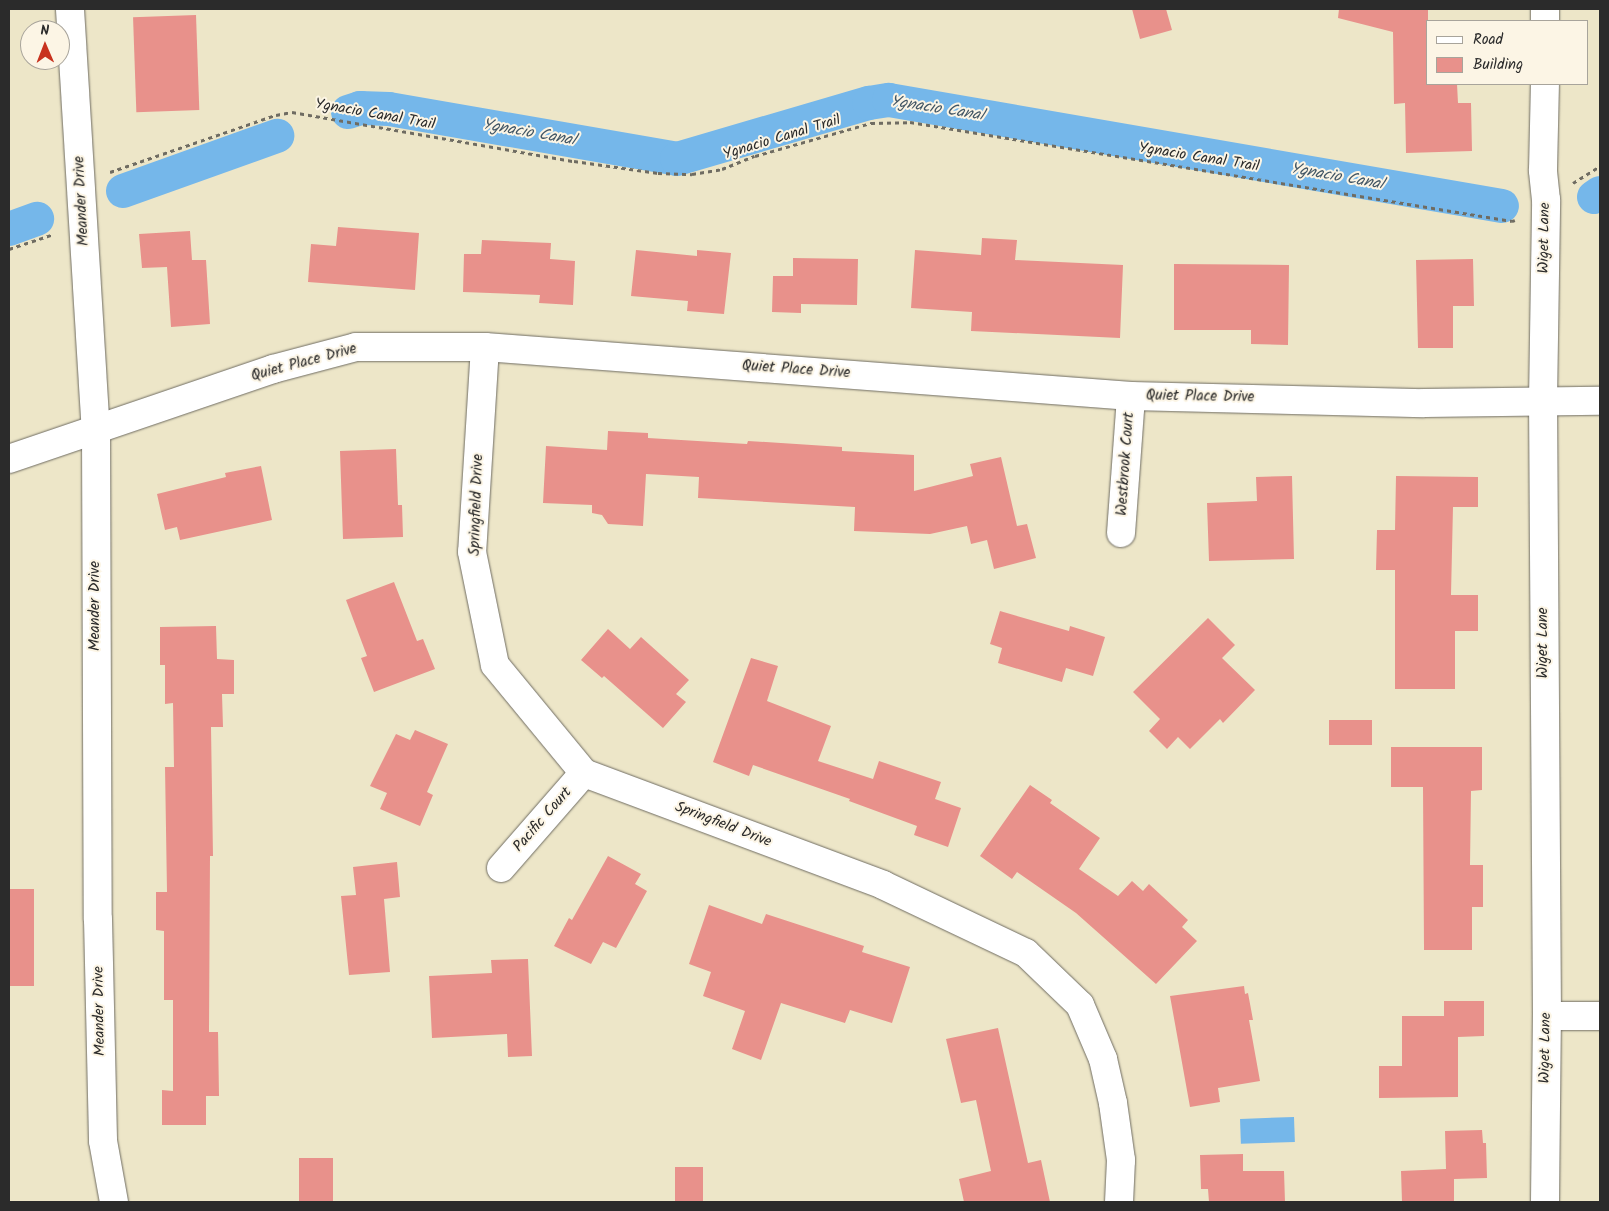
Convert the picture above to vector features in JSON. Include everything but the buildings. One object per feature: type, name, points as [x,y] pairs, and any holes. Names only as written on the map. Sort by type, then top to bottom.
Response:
[{"type":"street","name":"Meander Drive","points":[[70,9],[96,431],[98,919],[101,1083],[103,1141],[114,1202]]},
{"type":"street","name":"Wiget Lane","points":[[1545,85],[1543,170],[1546,200],[1543,400],[1547,1016],[1545,1202]]},
{"type":"street","name":"Quiet Place Drive","points":[[9,459],[96,431],[273,369],[356,347],[485,347],[1131,396],[1424,403],[1600,400]]},
{"type":"street","name":"Springfield Drive","points":[[485,347],[472,552],[496,665],[584,773],[883,885],[1026,953],[1080,1004],[1103,1059],[1113,1103],[1122,1160],[1119,1202]]},
{"type":"street","name":"Westbrook Court","points":[[1121,533],[1131,396]]},
{"type":"street","name":"Pacific Court","points":[[501,868],[584,773]]},
{"type":"street","points":[[1547,1016],[1600,1016]]},
{"type":"path","name":"Ygnacio Canal Trail","points":[[81,182],[266,118],[292,112],[658,173],[692,174],[722,169],[808,141],[871,123],[889,121],[929,125],[1512,222],[1600,166]]},
{"type":"path","points":[[9,249],[55,234],[55,226]]},
{"type":"water","points":[[1294,1117],[1295,1142],[1241,1144],[1240,1119]]},
{"type":"waterway","name":"Ygnacio Canal","points":[[348,112],[360,108],[389,109],[677,159],[869,103],[889,100],[1502,206]]},
{"type":"waterway","name":"Ygnacio Canal","points":[[123,191],[277,136]]},
{"type":"waterway","name":"Ygnacio Canal","points":[[1594,197],[1600,193]]},
{"type":"waterway","name":"Ygnacio Canal","points":[[9,229],[37,219]]}]
